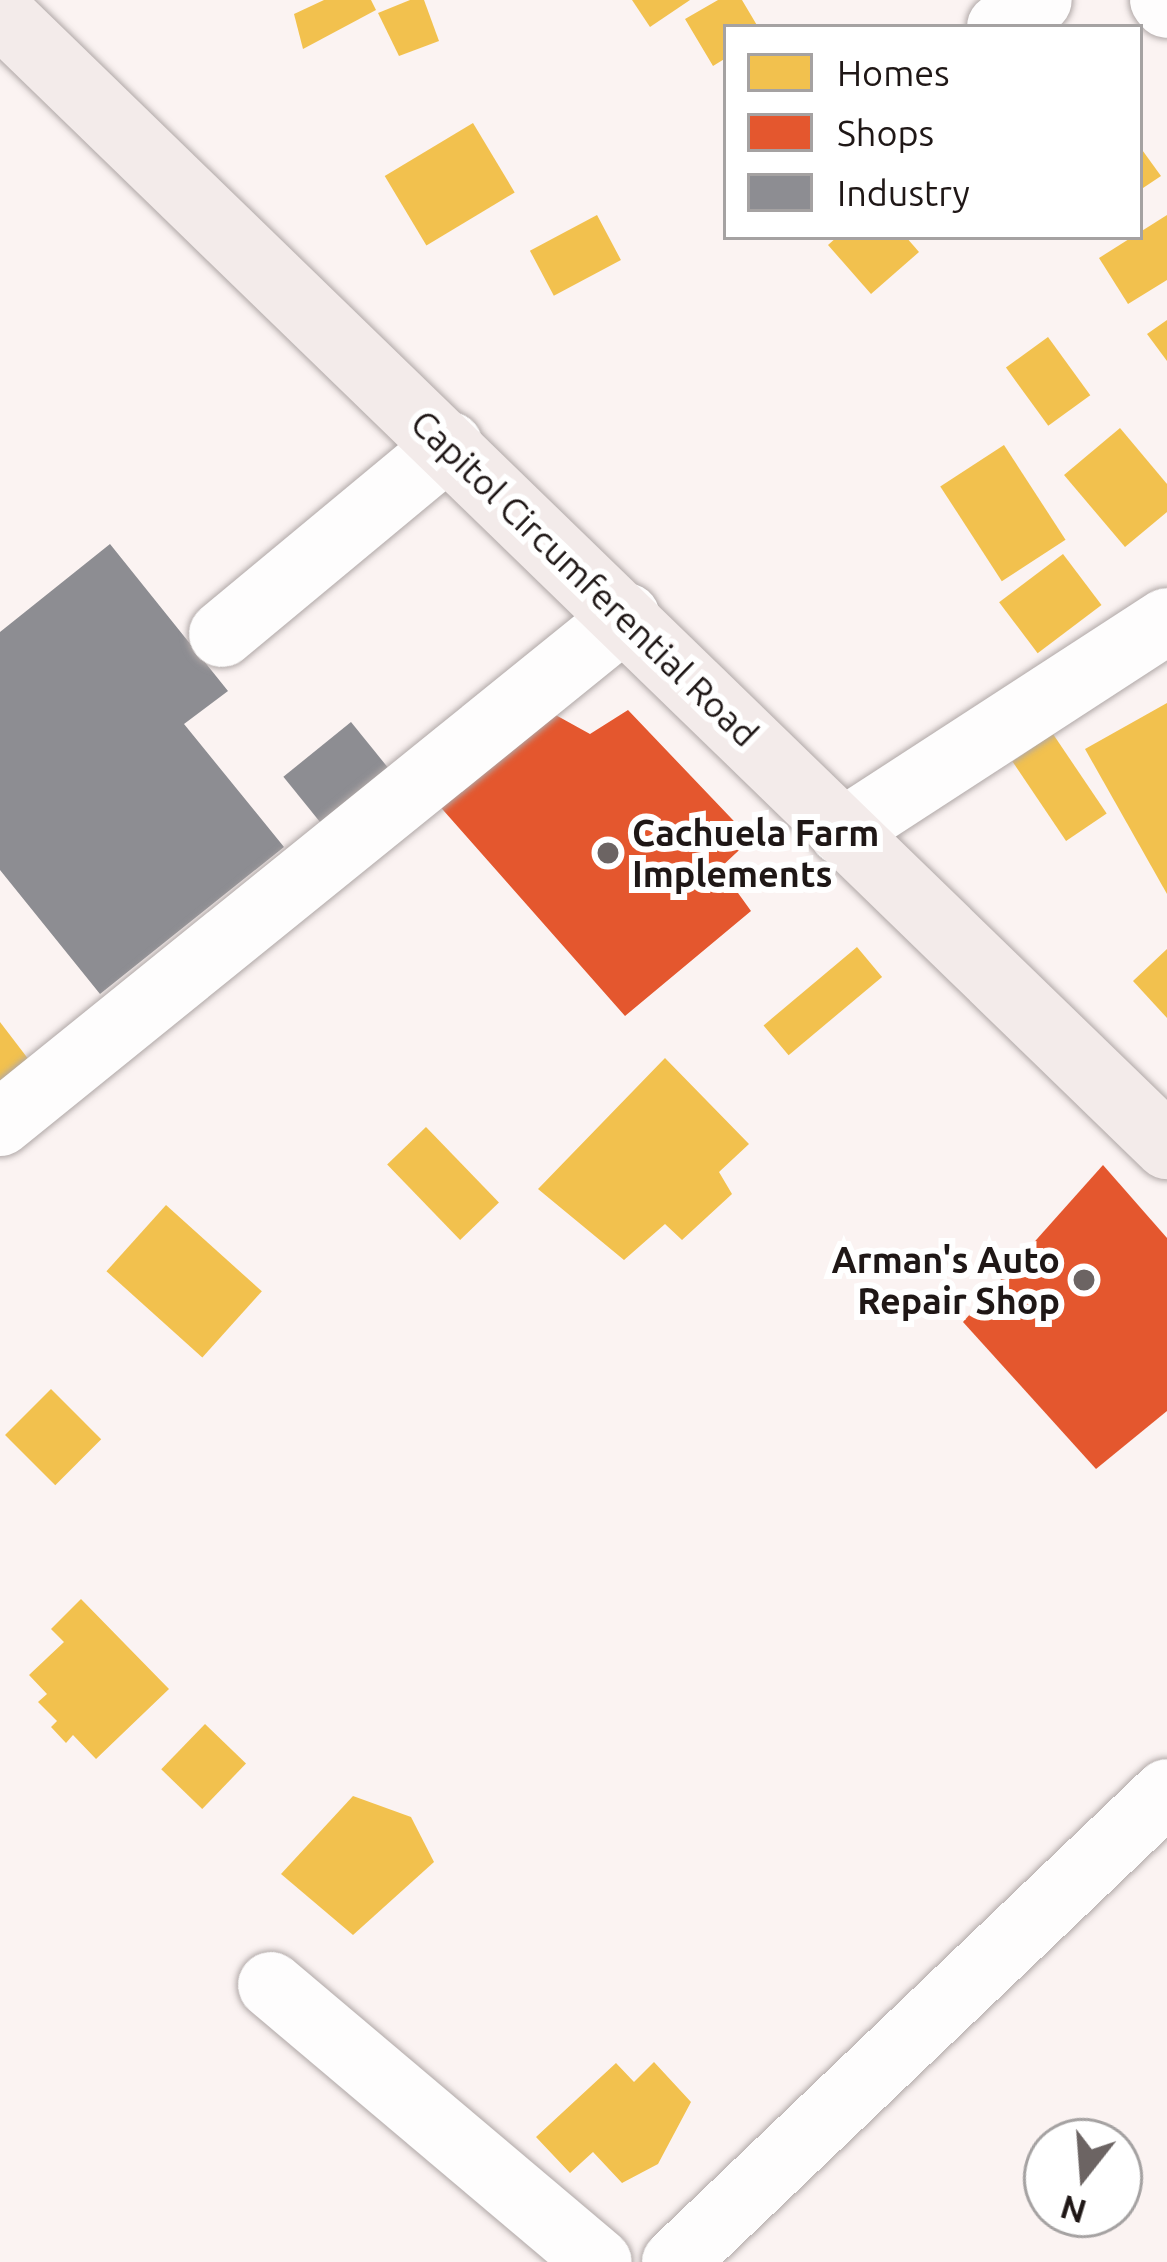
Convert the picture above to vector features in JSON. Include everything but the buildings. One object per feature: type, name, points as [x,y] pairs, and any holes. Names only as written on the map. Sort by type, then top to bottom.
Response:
[{"type":"main road","name":"Capitol Circumferential Road","points":[[0,13],[627,616],[1167,1146]]},
{"type":"street","points":[[1004,24],[1040,0]]},
{"type":"street","points":[[222,634],[450,445]]},
{"type":"street","points":[[0,1123],[627,616]]},
{"type":"street","points":[[842,832],[1167,621]]},
{"type":"street","points":[[675,2262],[1167,1792]]},
{"type":"street","points":[[271,1985],[598,2262]]},
{"type":"place","name":"Cachuela Farm Implements","points":[[608,853]]},
{"type":"place","name":"Arman's Auto Repair Shop","points":[[1084,1280]]}]
